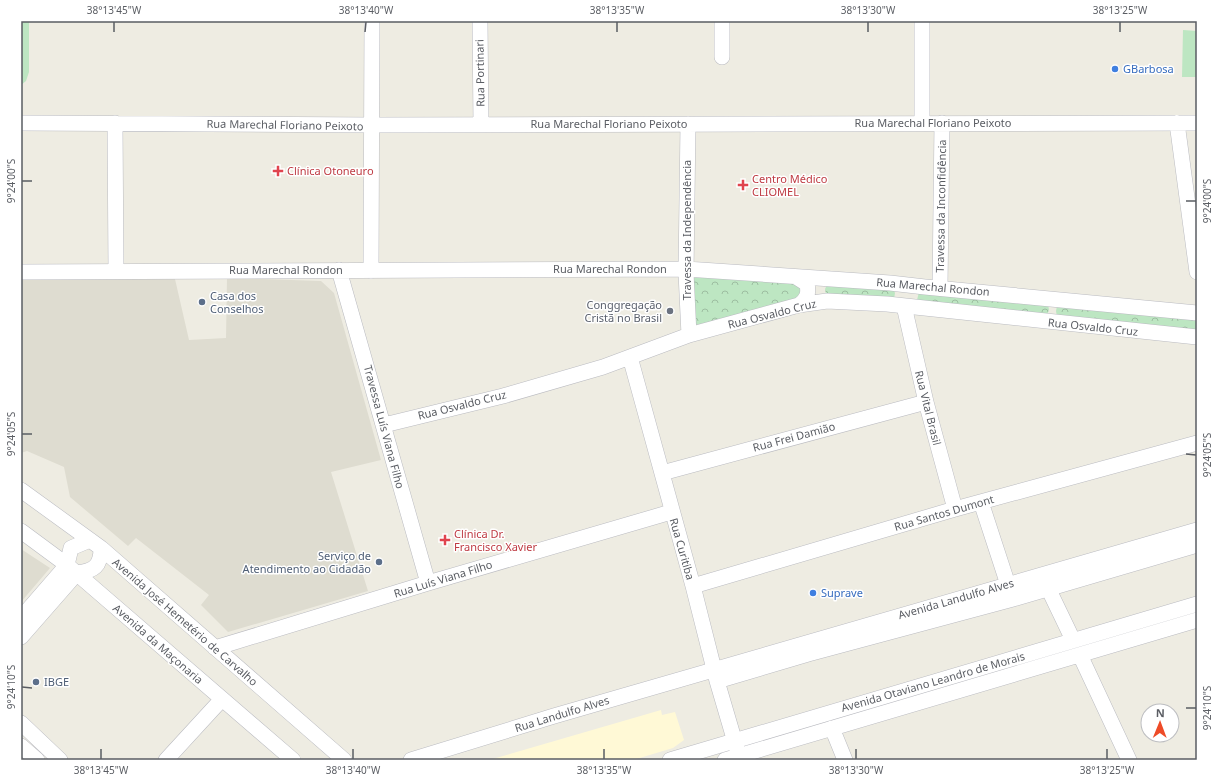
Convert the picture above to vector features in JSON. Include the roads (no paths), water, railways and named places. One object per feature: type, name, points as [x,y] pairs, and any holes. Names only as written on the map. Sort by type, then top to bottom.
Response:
[{"type":"street","points":[[370,271],[372,21]]},
{"type":"street","name":"Rua Portinari","points":[[480,21],[481,125]]},
{"type":"street","points":[[722,21],[722,57]]},
{"type":"street","points":[[922,21],[922,123]]},
{"type":"street","name":"Rua Marechal Floriano Peixoto","points":[[21,123],[372,126],[1197,123]]},
{"type":"street","points":[[115,123],[116,271]]},
{"type":"street","name":"Travessa da Inconfidência","points":[[925,308],[918,300],[918,293],[922,288],[932,288],[942,123]]},
{"type":"street","points":[[1177,123],[1197,272]]},
{"type":"street","name":"Travessa da Independência","points":[[688,124],[686,269],[689,335]]},
{"type":"street","name":"Rua Marechal Rondon","points":[[21,272],[686,269],[890,282],[932,288],[1197,313]]},
{"type":"street","name":"Travessa Luís Viana Filho","points":[[339,270],[428,583]]},
{"type":"street","points":[[796,277],[807,284],[809,292],[805,301],[799,305]]},
{"type":"street","points":[[827,279],[822,289],[827,301]]},
{"type":"street","points":[[887,304],[892,304],[897,299],[899,293],[896,286],[890,282]]},
{"type":"street","points":[[1036,321],[1048,316],[1050,307],[1046,301],[1039,297]]},
{"type":"street","points":[[1068,324],[1059,320],[1056,314],[1057,306],[1064,301],[1069,300]]},
{"type":"street","name":"Rua Osvaldo Cruz","points":[[384,425],[502,396],[603,367],[689,335],[799,305],[827,301],[887,304],[1197,337]]},
{"type":"street","name":"Rua Vital Brasil","points":[[904,306],[926,402],[955,509]]},
{"type":"street","name":"Rua Curitiba","points":[[630,357],[734,740],[732,758]]},
{"type":"street","name":"Rua Frei Damião","points":[[662,472],[926,402]]},
{"type":"street","name":"Rua Santos Dumont","points":[[693,586],[955,509],[1197,443]]},
{"type":"street","name":"Avenida José Hemetério de Carvalho","points":[[21,490],[95,544],[344,760]]},
{"type":"street","points":[[981,502],[1013,599]]},
{"type":"street","name":"Rua Luís Viana Filho","points":[[215,648],[428,583],[671,512]]},
{"type":"street","name":"Avenida Landulfo Alves","points":[[716,675],[1008,584],[1197,530]]},
{"type":"street","name":"Avenida da Maçonaria","points":[[21,531],[72,569],[293,760]]},
{"type":"street","points":[[21,618],[72,569],[90,570],[98,564],[101,559],[95,544],[71,548],[72,569],[21,637]]},
{"type":"street","name":"Avenida Landulfo Alves","points":[[716,675],[808,654],[1013,599],[1197,545]]},
{"type":"street","points":[[1048,588],[1073,640]]},
{"type":"street","name":"Avenida Otaviano Leandro de Morais","points":[[670,760],[1197,604]]},
{"type":"street","name":"Avenida Otaviano Leandro de Morais","points":[[732,758],[1197,620]]},
{"type":"street","points":[[1080,655],[1129,760]]},
{"type":"street","name":"Rua Landulfo Alves","points":[[411,760],[554,716],[716,675]]},
{"type":"street","points":[[940,679],[945,694]]},
{"type":"street","points":[[166,760],[222,699]]},
{"type":"street","points":[[21,723],[60,760]]},
{"type":"street","points":[[832,728],[845,760]]},
{"type":"street","points":[[21,746],[37,760]]},
{"type":"place","name":"GBarbosa","points":[[1115,69]]},
{"type":"place","name":"Clínica Otoneuro","points":[[278,171]]},
{"type":"place","name":"Centro Médico CLIOMEL","points":[[743,185]]},
{"type":"place","name":"Casa dos Conselhos","points":[[202,302]]},
{"type":"place","name":"Conggregação Cristã no Brasil","points":[[670,311]]},
{"type":"place","name":"Clínica Dr. Francisco Xavier","points":[[445,540]]},
{"type":"place","name":"Serviço de Atendimento ao Cidadão","points":[[379,562]]},
{"type":"place","name":"Suprave","points":[[813,593]]},
{"type":"place","name":"IBGE","points":[[36,682]]}]
